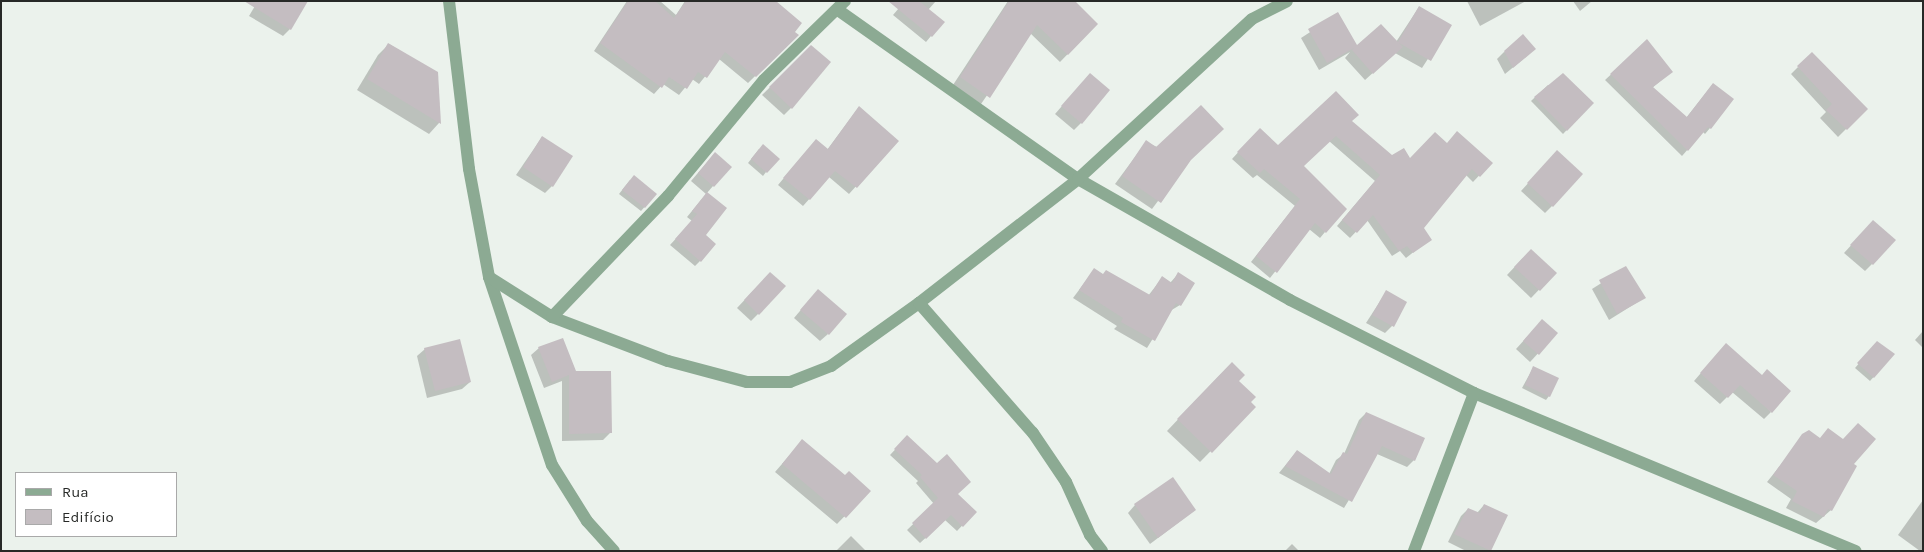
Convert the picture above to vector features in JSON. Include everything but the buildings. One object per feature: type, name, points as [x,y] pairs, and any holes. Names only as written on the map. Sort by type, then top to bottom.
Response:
[{"type":"street","points":[[449,1],[469,170],[489,277],[552,465],[587,521],[614,551]]},
{"type":"street","points":[[489,277],[552,317],[668,361],[747,382],[790,382],[831,366],[919,303],[1078,179],[1252,19],[1287,1]]},
{"type":"street","points":[[552,317],[668,196],[764,80],[842,5],[1078,179],[1290,300],[1474,393],[1856,551]]},
{"type":"street","points":[[919,303],[1033,433],[1066,482],[1090,535],[1102,551]]},
{"type":"street","points":[[1414,551],[1474,393]]}]
